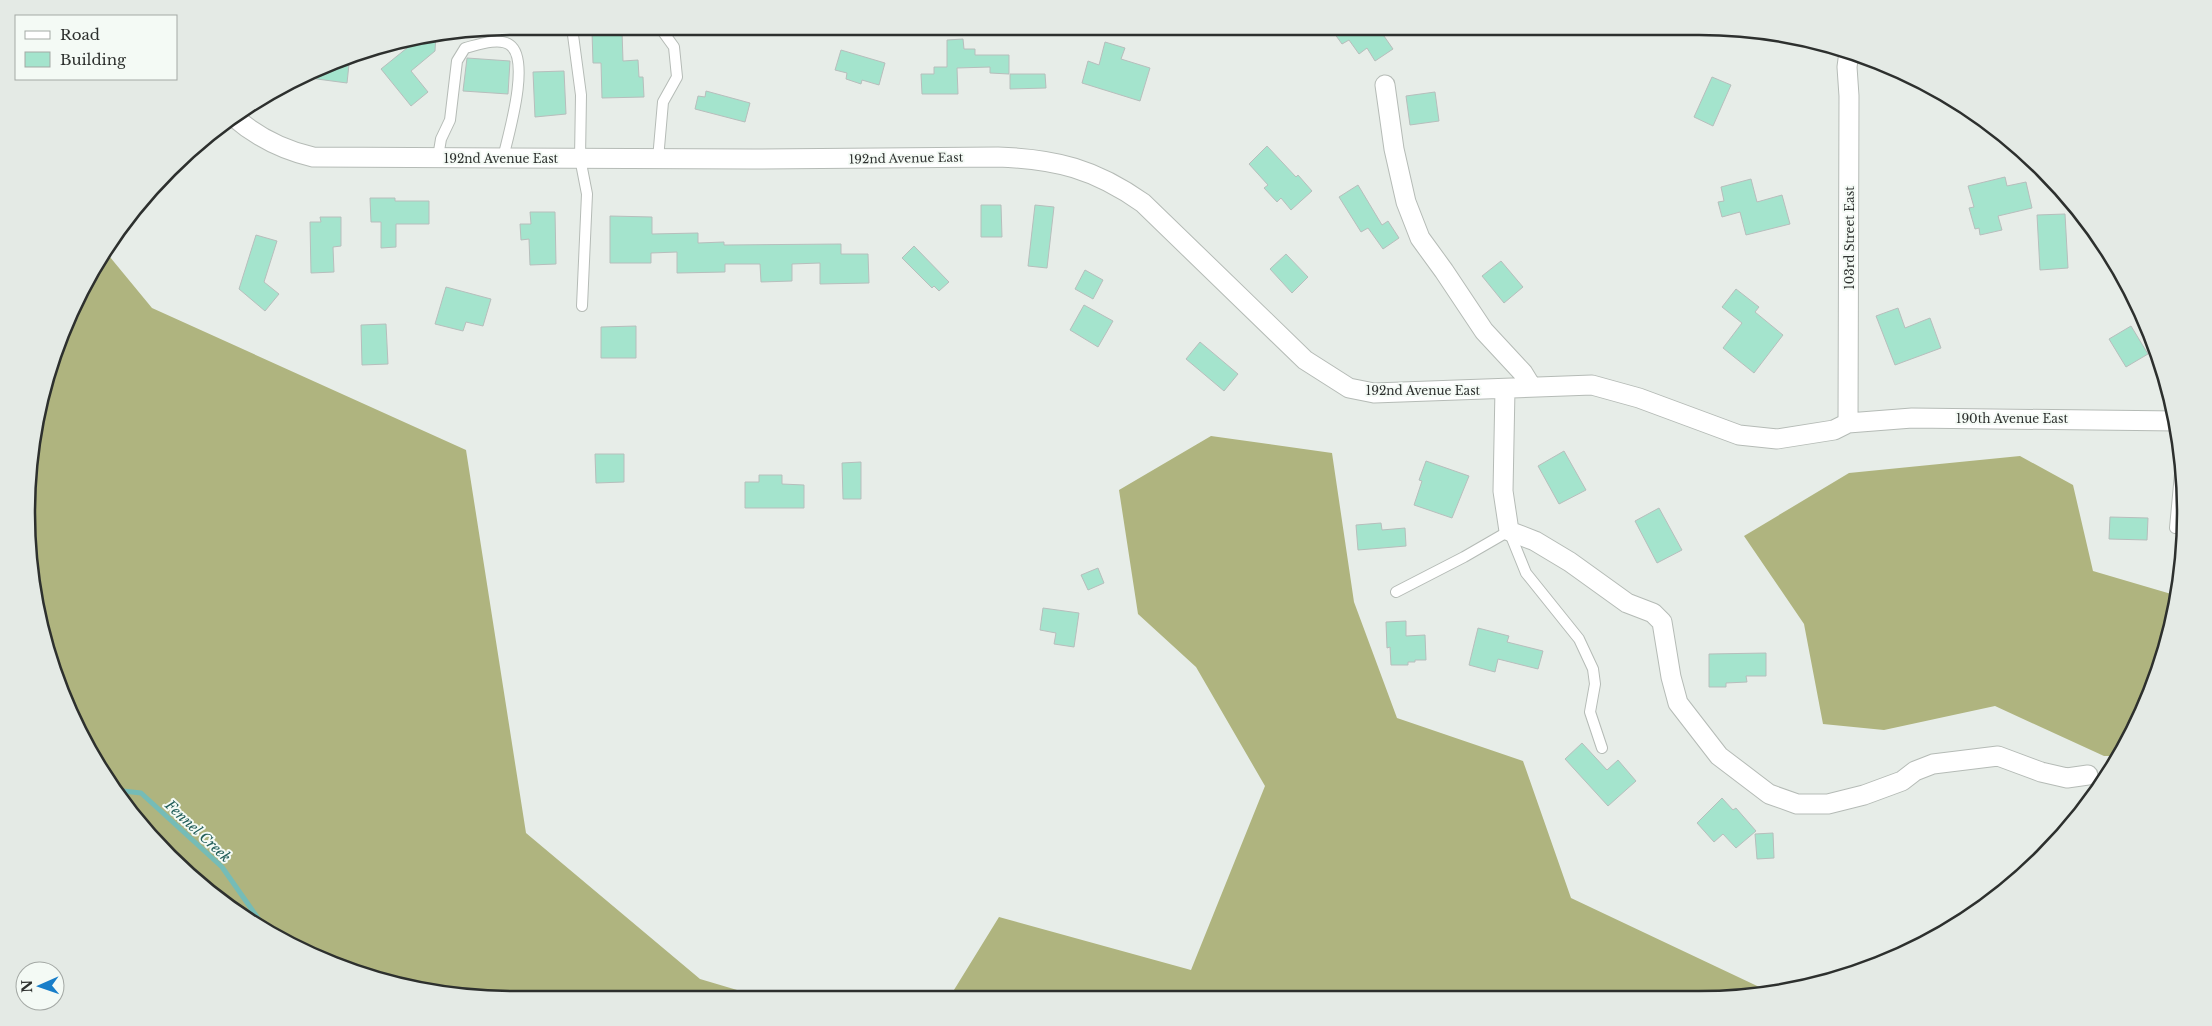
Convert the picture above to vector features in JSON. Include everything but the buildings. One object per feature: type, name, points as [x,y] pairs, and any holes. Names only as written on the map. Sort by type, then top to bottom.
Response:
[{"type":"street","name":"103rd Street East","points":[[1848,59],[1848,423]]},
{"type":"street","points":[[1385,85],[1396,158],[1406,202],[1420,238],[1484,331],[1523,373],[1531,386]]},
{"type":"street","name":"192nd Avenue East","points":[[239,121],[282,147],[313,156],[658,159],[998,157],[1028,158],[1058,164],[1094,174],[1119,186],[1143,203],[1305,360],[1349,388],[1374,393],[1505,389]]},
{"type":"street","points":[[1848,423],[1834,430],[1811,435],[1777,439],[1752,437],[1739,435],[1613,390],[1592,385],[1531,386],[1505,389],[1504,491],[1509,531],[1535,541],[1570,562],[1627,602],[1653,613],[1662,622],[1671,677],[1678,703],[1719,756],[1769,794],[1797,804],[1828,804],[1864,795],[1895,784],[1915,771],[1934,764],[1998,756],[2041,772],[2067,778],[2088,775]]},
{"type":"street","name":"190th Avenue East","points":[[1848,423],[1912,418],[2168,421]]},
{"type":"lane","points":[[573,35],[582,95],[580,158],[587,194],[582,306]]},
{"type":"lane","points":[[658,159],[663,102],[677,77],[674,47],[665,35]]},
{"type":"lane","points":[[438,158],[442,139],[450,120],[457,61],[465,48],[495,42],[509,44],[517,52],[519,69],[517,91],[503,158]]},
{"type":"lane","points":[[2175,528],[2177,508]]},
{"type":"lane","points":[[1396,592],[1464,557],[1509,531],[1526,573],[1579,639],[1589,662],[1595,684],[1590,712],[1602,748]]},
{"type":"green space","points":[[110,257],[152,308],[466,450],[526,833],[700,979],[740,991],[482,990],[420,982],[359,966],[330,955],[274,927],[222,892],[175,851],[134,804],[99,752],[71,696],[60,667],[44,606],[36,544],[36,482],[39,451],[51,389],[71,330],[84,302]]},
{"type":"green space","points":[[1211,436],[1332,453],[1354,602],[1397,718],[1523,761],[1571,898],[1760,987],[1699,991],[953,991],[999,917],[1191,970],[1265,786],[1196,667],[1138,614],[1119,490]]},
{"type":"green space","points":[[2020,456],[2073,485],[2093,571],[2170,594],[2161,637],[2152,667],[2128,724],[2110,756],[2104,756],[1995,706],[1884,730],[1823,724],[1804,624],[1744,536],[1849,473]]},
{"type":"waterway","name":"Fennel Creek","points":[[125,791],[141,793],[222,867],[256,916]]}]
